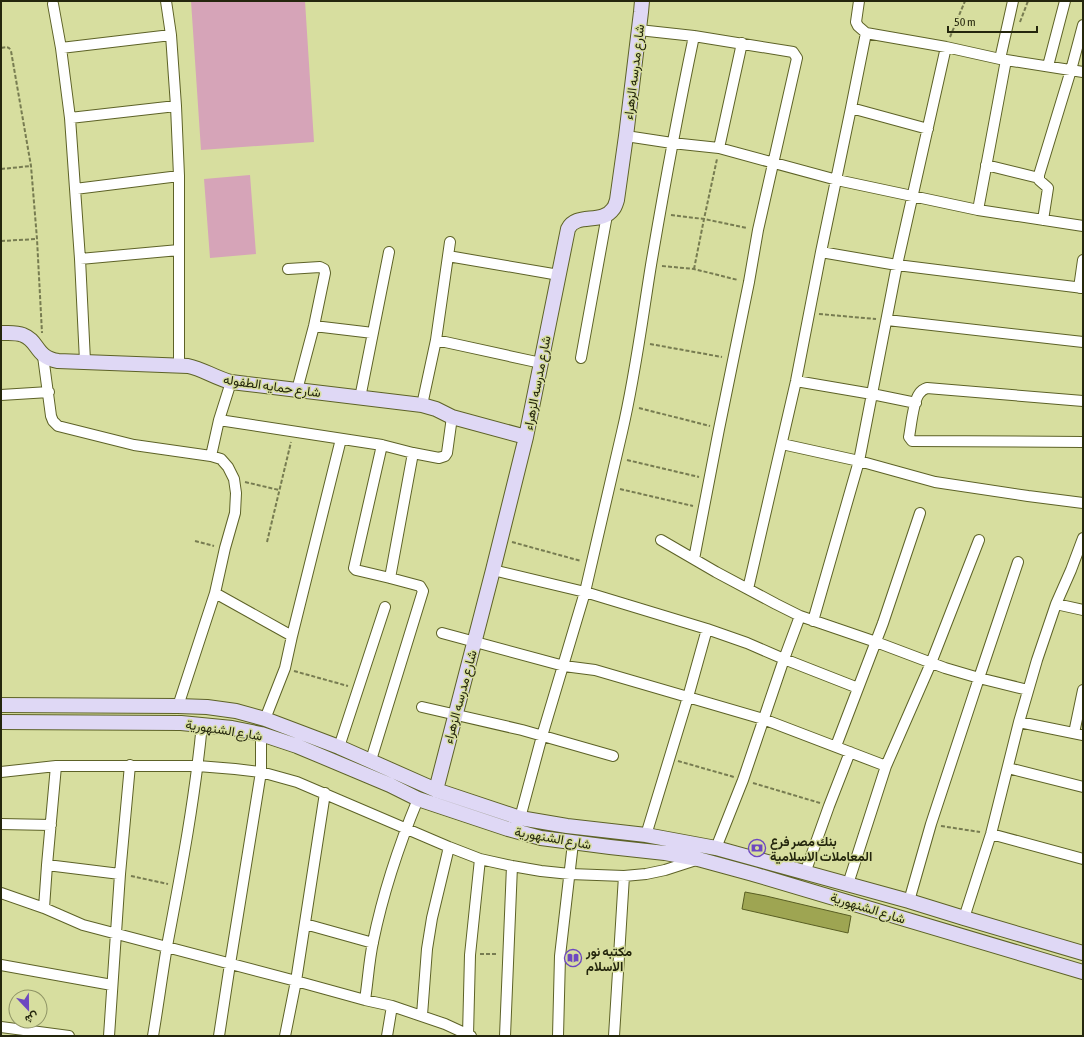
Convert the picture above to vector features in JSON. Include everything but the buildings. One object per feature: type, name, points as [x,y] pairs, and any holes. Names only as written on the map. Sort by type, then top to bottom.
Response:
[{"type":"street","points":[[166,1],[171,35],[179,176],[179,365]]},
{"type":"street","name":"شارع مدرسه الزهراء","points":[[436,790],[526,437],[568,229],[570,224],[578,220],[598,218],[607,215],[613,209],[617,200],[642,1]]},
{"type":"street","points":[[858,1],[856,22],[858,26],[866,33],[1003,59],[1083,72]]},
{"type":"street","points":[[978,210],[1013,1]]},
{"type":"street","points":[[1048,66],[1065,1]]},
{"type":"street","points":[[53,4],[70,118],[80,259],[85,361]]},
{"type":"street","points":[[1039,178],[1083,25]]},
{"type":"street","points":[[639,30],[694,36],[793,52],[797,58],[758,230],[694,559]]},
{"type":"street","points":[[748,589],[796,381],[866,33]]},
{"type":"street","points":[[60,48],[171,35]]},
{"type":"street","points":[[520,818],[542,736],[585,592],[617,457],[628,406],[672,143],[694,36]]},
{"type":"street","points":[[720,148],[742,43]]},
{"type":"street","points":[[813,621],[858,461],[898,265],[946,47]]},
{"type":"street","points":[[70,118],[176,106]]},
{"type":"street","points":[[852,108],[928,129]]},
{"type":"street","points":[[626,136],[720,148],[837,180],[978,210],[1083,226]]},
{"type":"street","points":[[986,165],[1039,178],[1039,180],[1048,188],[1043,220]]},
{"type":"street","points":[[75,190],[179,176]]},
{"type":"street","points":[[581,358],[607,215]]},
{"type":"street","points":[[422,405],[436,340],[450,242]]},
{"type":"street","points":[[80,259],[179,250]]},
{"type":"street","points":[[360,398],[389,252]]},
{"type":"street","points":[[821,252],[898,265],[1081,288],[1083,260]]},
{"type":"street","points":[[448,256],[559,275]]},
{"type":"street","points":[[288,269],[320,267],[324,269],[325,273],[314,326],[297,390]]},
{"type":"street","points":[[887,320],[1083,342]]},
{"type":"street","points":[[314,326],[373,333]]},
{"type":"street","points":[[1,333],[19,333],[25,335],[44,356],[51,416],[53,421],[58,426],[134,445],[221,458],[228,466],[234,479],[236,494],[235,513],[225,548],[215,593],[178,706]]},
{"type":"street","points":[[436,340],[541,363]]},
{"type":"street","name":"شارع حمايه الطفوله","points":[[44,356],[50,360],[58,361],[188,366],[196,368],[221,380],[231,382],[422,405],[452,416],[526,437]]},
{"type":"street","points":[[796,381],[916,403]]},
{"type":"street","points":[[211,456],[219,420],[231,382]]},
{"type":"street","points":[[1083,401],[927,388],[918,395],[909,437],[912,441],[1083,442]]},
{"type":"street","points":[[1,395],[49,392]]},
{"type":"street","points":[[219,420],[382,445],[438,458],[445,456],[447,453],[452,416]]},
{"type":"street","points":[[265,719],[285,668],[342,439]]},
{"type":"street","points":[[782,444],[858,461],[935,482],[1083,503]]},
{"type":"street","points":[[371,760],[423,591],[420,586],[356,570],[354,568],[382,445]]},
{"type":"street","points":[[390,578],[413,453]]},
{"type":"street","points":[[836,746],[876,642],[920,513]]},
{"type":"street","points":[[964,918],[991,834],[1028,690],[1056,604],[1083,538]]},
{"type":"street","points":[[661,540],[748,589],[800,616],[945,668],[1028,690]]},
{"type":"street","points":[[848,884],[886,766],[931,663],[979,540]]},
{"type":"street","points":[[909,901],[931,824],[1018,562]]},
{"type":"street","points":[[493,570],[585,592],[707,629],[858,688]]},
{"type":"street","points":[[215,593],[292,636]]},
{"type":"street","points":[[1056,604],[1083,610]]},
{"type":"street","points":[[339,747],[385,607]]},
{"type":"street","points":[[716,848],[743,780],[800,616]]},
{"type":"street","points":[[646,835],[707,629]]},
{"type":"street","points":[[442,634],[564,666],[594,670],[688,696],[763,719],[886,766]]},
{"type":"street","points":[[1019,722],[1080,736],[1083,690]]},
{"type":"street","name":"شارع الشنهورية","points":[[1,705],[178,706],[207,707],[236,711],[265,719],[339,747],[436,790],[520,818],[567,826],[646,835],[716,848],[909,901],[1083,953]]},
{"type":"street","points":[[422,707],[542,736],[613,756]]},
{"type":"street","name":"شارع الشنهورية","points":[[1,722],[202,724],[261,734],[297,746],[418,798],[508,829],[541,838],[573,843],[665,852],[698,859],[1083,972]]},
{"type":"street","points":[[153,1036],[198,766],[202,724]]},
{"type":"street","points":[[219,1036],[261,772],[261,734]]},
{"type":"street","points":[[805,873],[850,752]]},
{"type":"street","points":[[108,1036],[130,765]]},
{"type":"street","points":[[1,772],[56,766],[130,765],[198,766],[261,772],[297,782],[480,859],[512,866],[570,874],[624,876],[646,874],[665,870],[698,859]]},
{"type":"street","points":[[44,908],[56,766]]},
{"type":"street","points":[[1008,768],[1083,787]]},
{"type":"street","points":[[285,1036],[296,981],[324,794]]},
{"type":"street","points":[[365,1000],[373,942],[382,905],[406,828],[418,798]]},
{"type":"street","points":[[1,824],[51,825]]},
{"type":"street","points":[[991,834],[1083,859]]},
{"type":"street","points":[[558,1036],[560,956],[573,843]]},
{"type":"street","points":[[422,1015],[429,934],[449,847]]},
{"type":"street","points":[[1,893],[44,908],[83,925],[392,1006],[422,1015],[470,1035],[470,954],[480,859]]},
{"type":"street","points":[[47,865],[120,874]]},
{"type":"street","points":[[505,1036],[512,866]]},
{"type":"street","points":[[614,1036],[624,876]]},
{"type":"street","points":[[305,924],[373,942]]},
{"type":"street","points":[[1,966],[112,985]]},
{"type":"street","points":[[386,1036],[392,1006]]},
{"type":"street","points":[[1,1027],[69,1036]]},
{"type":"path","points":[[946,47],[965,1]]},
{"type":"path","points":[[1,48],[7,47],[12,51],[31,166],[42,332]]},
{"type":"path","points":[[694,269],[720,148]]},
{"type":"path","points":[[1,169],[31,166]]},
{"type":"path","points":[[660,214],[704,219],[758,230]]},
{"type":"path","points":[[1,241],[37,239]]},
{"type":"path","points":[[651,265],[694,269],[749,282]]},
{"type":"path","points":[[810,314],[887,320]]},
{"type":"path","points":[[639,342],[733,358]]},
{"type":"path","points":[[628,406],[719,429]]},
{"type":"path","points":[[267,542],[294,431]]},
{"type":"path","points":[[617,457],[709,480]]},
{"type":"path","points":[[234,479],[279,490]]},
{"type":"path","points":[[610,486],[704,508]]},
{"type":"path","points":[[501,539],[592,564]]},
{"type":"path","points":[[195,541],[225,548]]},
{"type":"path","points":[[285,668],[358,689]]},
{"type":"path","points":[[931,824],[991,834]]},
{"type":"path","points":[[120,874],[179,886]]},
{"type":"path","points":[[470,954],[509,954]]},
{"type":"shaded area","points":[[191,1],[305,1],[314,142],[201,150]]},
{"type":"shaded area","points":[[250,175],[256,254],[210,258],[204,179]]},
{"type":"place","name":"بنك مصر فرع المعاملات الاسلامية","points":[[757,848]]},
{"type":"place","name":"مكتبه نور الاسلام","points":[[573,958]]}]
